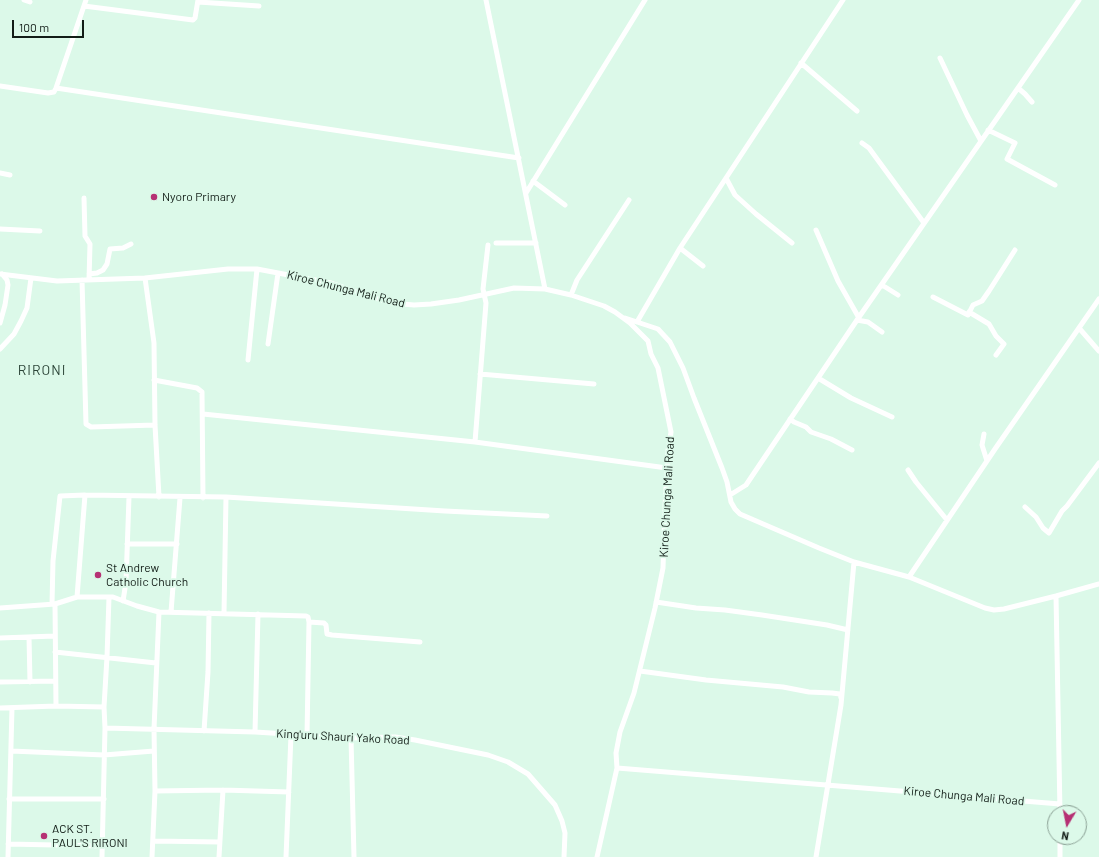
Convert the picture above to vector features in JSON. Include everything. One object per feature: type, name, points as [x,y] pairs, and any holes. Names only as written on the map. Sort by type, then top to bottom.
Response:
[{"type":"street","points":[[24,0],[30,2]]},
{"type":"street","points":[[0,86],[48,93],[54,92],[86,0]]},
{"type":"street","points":[[486,0],[545,289]]},
{"type":"street","points":[[526,193],[645,0]]},
{"type":"street","points":[[637,322],[680,248],[843,0]]},
{"type":"street","points":[[730,495],[746,485],[858,319],[1079,0]]},
{"type":"street","points":[[84,6],[193,20],[195,18],[198,1],[259,6]]},
{"type":"street","points":[[940,58],[981,141]]},
{"type":"street","points":[[802,64],[857,111]]},
{"type":"street","points":[[56,88],[519,158]]},
{"type":"street","points":[[1018,88],[1032,102]]},
{"type":"street","points":[[988,130],[1015,143],[1007,159],[1055,185]]},
{"type":"street","points":[[862,143],[869,148],[924,223]]},
{"type":"street","points":[[0,173],[10,175]]},
{"type":"street","points":[[726,178],[735,195],[792,243]]},
{"type":"street","points":[[534,182],[565,205]]},
{"type":"street","points":[[84,198],[86,236],[90,244],[89,277],[103,270],[108,260],[110,249],[122,248],[131,244]]},
{"type":"street","points":[[571,295],[577,280],[629,200]]},
{"type":"street","points":[[0,229],[40,231]]},
{"type":"street","points":[[816,230],[838,281],[858,319],[868,322],[882,332]]},
{"type":"street","points":[[496,243],[536,244]]},
{"type":"street","points":[[475,442],[486,303],[483,289],[488,245]]},
{"type":"street","points":[[680,248],[703,266]]},
{"type":"street","points":[[932,297],[968,315],[973,305],[982,301],[1015,250]]},
{"type":"street","name":"Kiroe Chunga Mali Road","points":[[1,274],[57,280],[82,280],[89,277],[145,278],[228,269],[257,269],[331,283],[381,300],[403,304],[431,304],[459,300],[514,288],[545,289],[571,295],[604,306],[615,312],[648,341],[651,354],[658,368],[671,432],[667,468],[663,568],[640,671],[620,732],[616,753],[617,768],[597,857]]},
{"type":"street","points":[[248,360],[257,269]]},
{"type":"street","points":[[268,344],[278,273]]},
{"type":"street","points":[[0,323],[8,285],[7,280],[1,274]]},
{"type":"street","points":[[0,349],[14,334],[27,308],[31,278]]},
{"type":"street","points":[[145,278],[154,343],[155,425],[159,497]]},
{"type":"street","points":[[82,280],[86,424],[91,427],[155,425]]},
{"type":"street","points":[[882,285],[898,295]]},
{"type":"street","points":[[909,577],[987,460],[1099,299]]},
{"type":"street","points":[[969,312],[989,324],[996,336],[1004,344],[996,355]]},
{"type":"street","points":[[620,316],[658,329],[670,342],[683,368],[722,468],[731,502],[740,514],[854,562],[909,577],[976,606],[994,610],[1056,596],[1099,584]]},
{"type":"street","points":[[1079,328],[1099,351]]},
{"type":"street","points":[[480,374],[594,384]]},
{"type":"street","points":[[818,378],[851,398],[892,417]]},
{"type":"street","points":[[154,380],[201,390],[203,396],[203,498]]},
{"type":"street","points":[[203,414],[475,442],[667,468]]},
{"type":"street","points":[[790,419],[806,427],[811,432],[831,439],[852,450]]},
{"type":"street","points":[[984,434],[982,445],[987,460]]},
{"type":"street","points":[[1025,507],[1036,517],[1043,528],[1049,533],[1062,511],[1099,463]]},
{"type":"street","points":[[908,470],[947,520]]},
{"type":"street","points":[[77,597],[85,495]]},
{"type":"street","points":[[56,706],[53,561],[60,496],[85,495],[180,498],[226,497],[438,511],[547,516]]},
{"type":"street","points":[[123,601],[128,544],[129,496]]},
{"type":"street","points":[[224,613],[226,497]]},
{"type":"street","points":[[171,612],[180,498]]},
{"type":"street","points":[[128,544],[176,544]]},
{"type":"street","points":[[816,857],[841,699],[854,562]]},
{"type":"street","points":[[1056,596],[1060,804]]},
{"type":"street","points":[[0,608],[53,604],[77,597],[113,597],[159,612],[306,616],[309,622],[306,736]]},
{"type":"street","points":[[102,857],[105,728],[104,707],[108,657],[109,597]]},
{"type":"street","points":[[656,602],[769,616],[827,625],[848,630]]},
{"type":"street","points":[[152,857],[155,791],[154,729],[159,612]]},
{"type":"street","points":[[204,731],[208,672],[209,613]]},
{"type":"street","points":[[255,732],[258,614]]},
{"type":"street","points":[[309,622],[324,623],[326,625],[327,634],[332,635],[420,642]]},
{"type":"street","points":[[0,638],[55,636]]},
{"type":"street","points":[[29,637],[30,682]]},
{"type":"street","points":[[55,652],[156,663]]},
{"type":"street","points":[[640,671],[712,681],[783,687],[810,692],[840,694],[841,699]]},
{"type":"street","points":[[0,682],[55,681]]},
{"type":"street","points":[[0,708],[56,706],[104,707]]},
{"type":"street","points":[[8,857],[12,708]]},
{"type":"street","name":"King'uru Shauri Yako Road","points":[[105,728],[255,732],[351,738],[395,737],[488,755],[508,762],[528,774],[555,804],[565,833],[564,857]]},
{"type":"street","points":[[286,857],[290,735]]},
{"type":"street","points":[[351,738],[354,857]]},
{"type":"street","points":[[10,752],[104,755],[154,751]]},
{"type":"street","name":"Kiroe Chunga Mali Road","points":[[617,768],[1060,804]]},
{"type":"street","points":[[155,791],[223,790],[289,792]]},
{"type":"street","points":[[219,857],[223,790]]},
{"type":"street","points":[[9,799],[104,799]]},
{"type":"street","points":[[153,841],[220,842]]},
{"type":"street","points":[[8,844],[102,846]]},
{"type":"street","points":[[1060,845],[1060,857]]},
{"type":"place","name":"Nyoro Primary","points":[[154,197]]},
{"type":"place","name":"St Andrew Catholic Church","points":[[98,575]]},
{"type":"place","name":"ACK ST. PAUL'S RIRONI","points":[[44,836]]},
{"type":"district","name":"RIRONI","points":[[42,370]]}]
